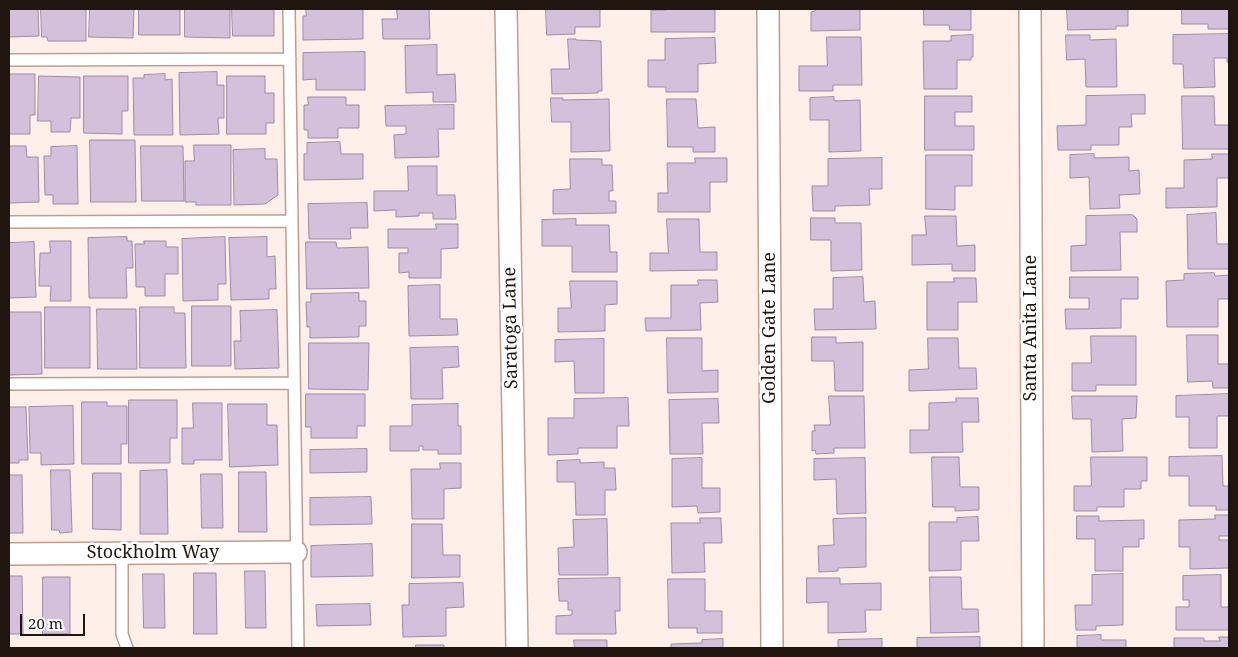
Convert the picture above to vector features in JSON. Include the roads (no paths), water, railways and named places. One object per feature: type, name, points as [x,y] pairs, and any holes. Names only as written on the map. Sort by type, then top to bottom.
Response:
[{"type":"street","name":"Saratoga Lane","points":[[506,9],[516,648]]},
{"type":"street","name":"Golden Gate Lane","points":[[768,9],[772,648]]},
{"type":"street","name":"Santa Anita Lane","points":[[1030,9],[1033,648]]},
{"type":"street","name":"Stockholm Way","points":[[9,554],[296,552]]},
{"type":"lane","points":[[289,9],[298,648]]},
{"type":"lane","points":[[9,60],[290,59]]},
{"type":"lane","points":[[9,222],[292,222]]},
{"type":"lane","points":[[9,384],[294,383]]},
{"type":"lane","points":[[122,553],[122,634],[127,648]]}]
